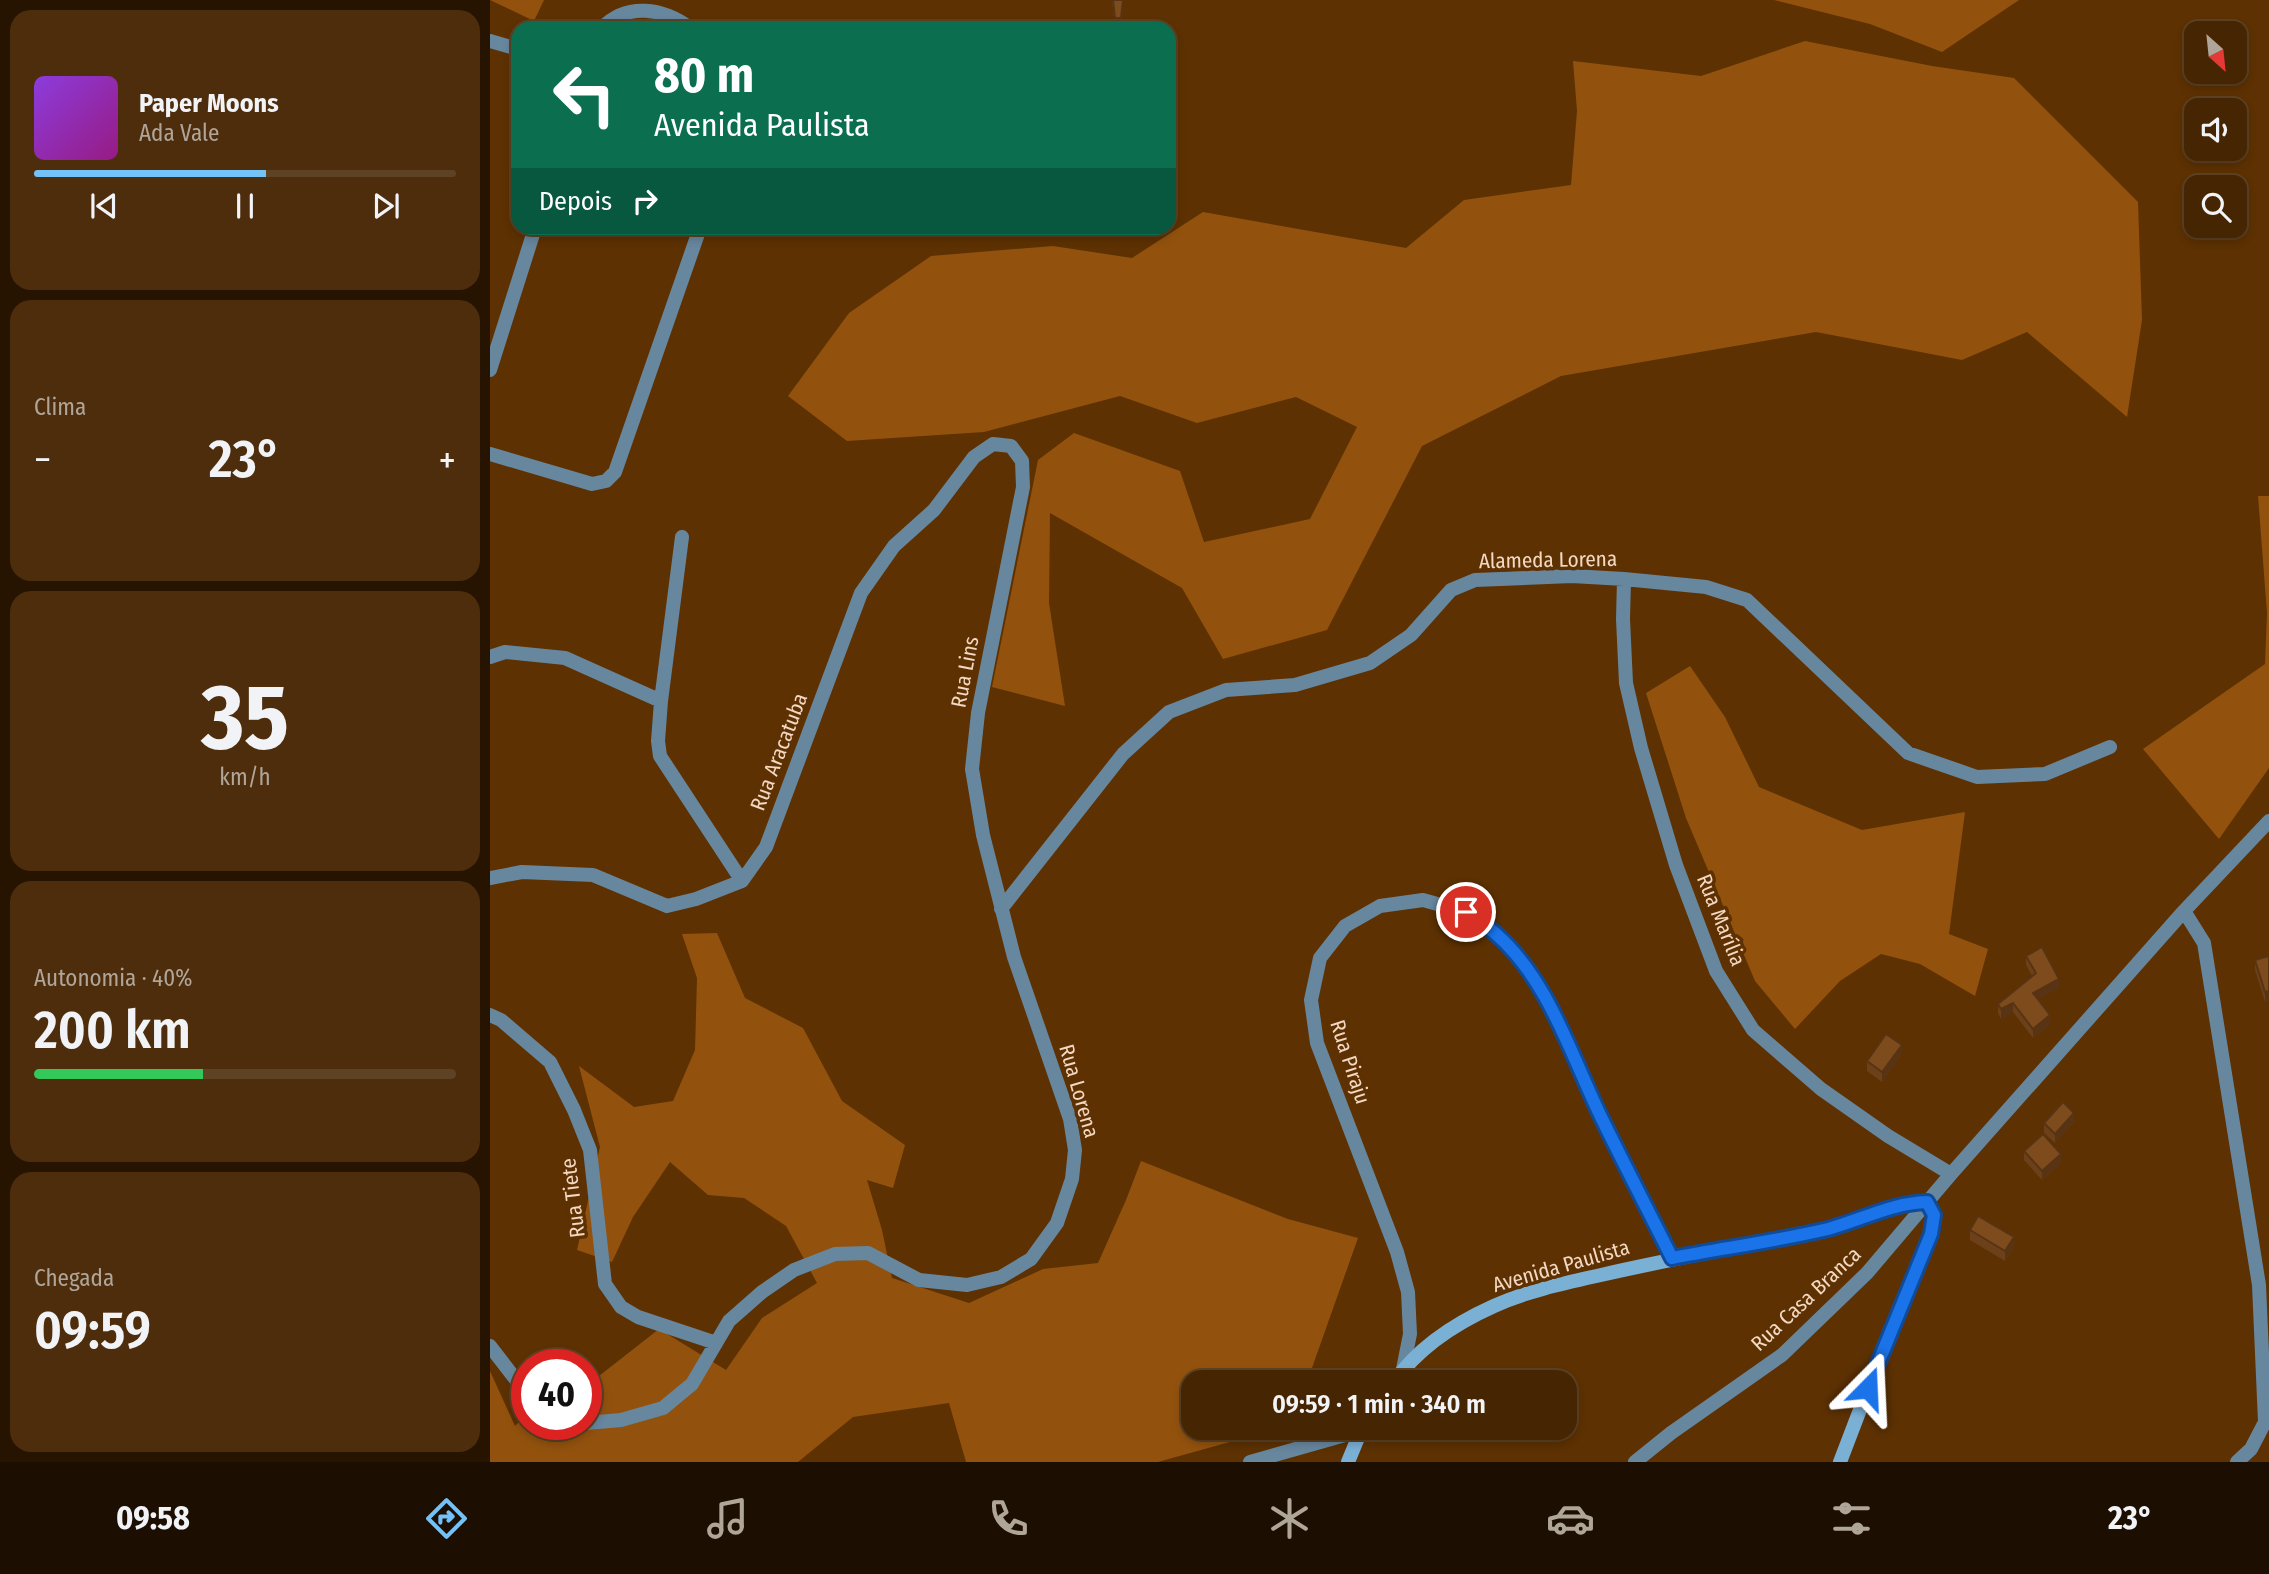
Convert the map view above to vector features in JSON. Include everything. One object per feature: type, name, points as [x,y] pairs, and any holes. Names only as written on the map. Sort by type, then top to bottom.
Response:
[{"type":"street","points":[[608,21],[626,11],[650,11],[681,21]]},
{"type":"street","points":[[490,41],[511,47]]},
{"type":"street","points":[[490,370],[533,235]]},
{"type":"street","points":[[490,454],[592,484],[606,481],[615,472],[698,235]]},
{"type":"street","name":"Rua Aracatuba","points":[[742,881],[766,848],[861,593],[894,546],[933,510],[974,457],[993,444],[1012,446]]},
{"type":"street","name":"Rua Lins","points":[[1001,909],[982,835],[972,769],[978,713],[1023,487],[1022,461],[1012,446]]},
{"type":"street","points":[[490,878],[522,872],[593,875],[667,906],[696,899],[742,881],[660,756],[658,741],[661,701],[682,537]]},
{"type":"street","name":"Alameda Lorena","points":[[1001,909],[1123,754],[1169,712],[1226,690],[1295,685],[1370,663],[1411,635],[1451,590],[1475,580],[1572,576],[1624,579],[1706,587],[1747,600],[1908,752],[1977,777],[2045,774],[2110,747]]},
{"type":"street","name":"Rua Marília","points":[[1624,579],[1626,683],[1641,748],[1676,865],[1716,971],[1754,1030],[1821,1089],[1888,1136],[1951,1174]]},
{"type":"street","points":[[490,657],[505,652],[565,658],[661,701]]},
{"type":"street","name":"Rua Casa Branca","points":[[1634,1462],[1782,1355],[1867,1273],[1951,1174],[2185,911],[2269,821]]},
{"type":"street","name":"Rua Piraju","points":[[1403,1369],[1410,1334],[1408,1292],[1398,1252],[1317,1042],[1311,1000],[1320,958],[1345,926],[1380,906],[1423,900],[1466,912],[1497,935],[1524,964],[1572,1050],[1600,1116],[1672,1258]]},
{"type":"street","name":"Rua Lorena","points":[[602,1422],[621,1420],[663,1408],[692,1384],[729,1321],[762,1292],[794,1270],[835,1254],[867,1253],[919,1280],[967,1286],[1001,1277],[1031,1259],[1057,1223],[1072,1179],[1075,1150],[1070,1119],[1014,957],[1001,909]]},
{"type":"street","points":[[2185,911],[2204,943],[2259,1285],[2265,1422],[2251,1449],[2237,1462]]},
{"type":"street","name":"Rua Tiete","points":[[490,1015],[501,1020],[550,1062],[574,1110],[590,1150],[605,1284],[621,1307],[638,1317],[716,1343]]},
{"type":"street","name":"Avenida Paulista","points":[[1403,1369],[1439,1336],[1494,1306],[1559,1285],[1672,1258],[1829,1228],[1885,1209],[1912,1202],[1927,1202]]},
{"type":"street","points":[[1840,1462],[1931,1234],[1934,1215],[1927,1202]]},
{"type":"street","points":[[490,1346],[511,1373]]},
{"type":"street","points":[[1250,1462],[1326,1440]]},
{"type":"street","points":[[1349,1462],[1357,1440]]},
{"type":"shaded area","points":[[490,0],[544,0],[534,21]]},
{"type":"shaded area","points":[[1774,0],[2019,0],[1942,52],[1870,24]]},
{"type":"shaded area","points":[[1805,41],[1932,66],[2014,78],[2138,202],[2142,320],[2127,417],[2027,332],[1962,360],[1816,332],[1561,376],[1422,446],[1327,630],[1223,659],[1182,588],[1050,513],[1049,603],[1065,706],[992,687],[1038,460],[1074,433],[1180,471],[1204,542],[1310,519],[1357,427],[1296,397],[1197,423],[1120,396],[984,432],[847,441],[788,396],[849,313],[931,256],[1053,246],[1132,258],[1168,235],[1176,235],[1176,229],[1203,212],[1406,248],[1464,200],[1571,185],[1577,111],[1573,61],[1701,76]]},
{"type":"shaded area","points":[[2258,496],[2269,496],[2269,768],[2219,839],[2143,749],[2265,664],[2267,613]]},
{"type":"shaded area","points":[[1690,666],[1725,717],[1759,787],[1862,830],[1965,812],[1949,934],[1988,949],[1975,996],[1920,964],[1881,954],[1840,981],[1795,1029],[1755,981],[1686,818],[1646,693]]},
{"type":"shaded area","points":[[717,933],[745,998],[803,1028],[842,1101],[905,1145],[893,1188],[867,1180],[882,1230],[892,1278],[969,1303],[1043,1269],[1098,1263],[1141,1161],[1288,1219],[1358,1238],[1311,1370],[1181,1370],[1181,1440],[1237,1440],[1158,1462],[966,1462],[949,1403],[853,1417],[798,1462],[490,1462],[490,1371],[511,1417],[511,1440],[602,1440],[602,1374],[659,1329],[726,1370],[762,1318],[817,1283],[786,1226],[744,1198],[708,1195],[670,1162],[633,1217],[612,1262],[577,1250],[600,1147],[579,1066],[634,1107],[673,1101],[695,1050],[697,978],[682,934]]},
{"type":"building","points":[[1113,0],[1123,0],[1121,18],[1115,18]]},
{"type":"building","points":[[2042,947],[2059,979],[2033,993],[2050,1015],[2033,1029],[2013,1003],[2001,1009],[1998,1004],[2036,973],[2026,956]]},
{"type":"building","points":[[2269,956],[2269,991],[2265,992],[2255,960]]},
{"type":"building","points":[[1886,1034],[1902,1045],[1882,1072],[1867,1061]]},
{"type":"building","points":[[2063,1102],[2074,1113],[2055,1134],[2044,1123]]},
{"type":"building","points":[[2043,1134],[2061,1154],[2042,1171],[2024,1151]]},
{"type":"building","points":[[1978,1216],[2014,1237],[2005,1251],[1970,1230]]},
{"type":"route","points":[[1466,912],[1497,935],[1524,964],[1544,996],[1577,1061],[1600,1116],[1672,1258],[1829,1228],[1885,1209],[1912,1202],[1927,1202],[1934,1215],[1931,1234],[1868,1388]]}]
